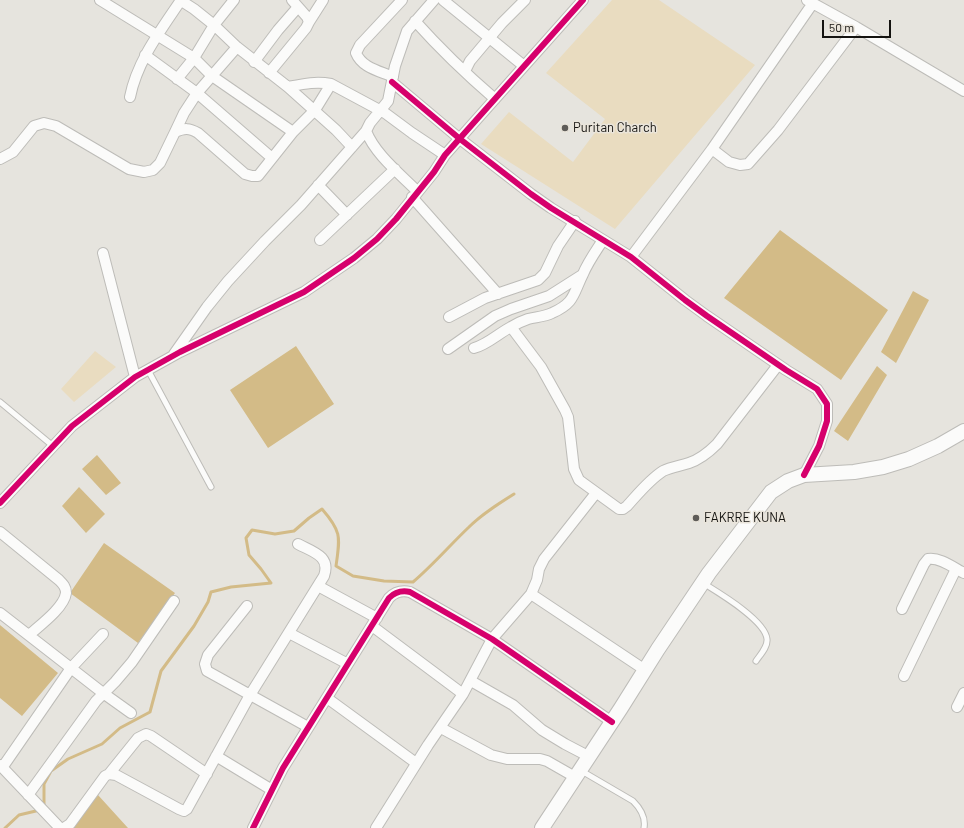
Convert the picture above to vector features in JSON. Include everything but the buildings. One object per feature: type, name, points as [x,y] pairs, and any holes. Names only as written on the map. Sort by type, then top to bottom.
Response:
[{"type":"main road","points":[[542,828],[702,582],[771,492],[788,481],[804,475],[854,472],[883,467],[909,459],[938,446],[964,431]]},
{"type":"street","points":[[100,0],[194,58],[212,76],[293,132]]},
{"type":"street","points":[[130,97],[133,81],[145,56],[181,0],[214,25],[254,62],[288,87],[315,110],[352,147]]},
{"type":"street","points":[[177,79],[194,58],[214,25],[234,0]]},
{"type":"street","points":[[269,73],[306,28],[323,0]]},
{"type":"street","points":[[402,0],[360,45],[356,53],[358,59],[363,64],[392,80],[460,139],[531,194],[631,258],[685,300],[778,365],[817,389],[827,404],[827,421],[818,446],[804,475]]},
{"type":"street","points":[[173,355],[207,307],[228,281],[318,185],[366,131],[370,123],[388,101],[395,66],[407,31],[434,0]]},
{"type":"street","points":[[443,0],[524,66]]},
{"type":"street","points":[[465,71],[470,60],[525,0]]},
{"type":"street","points":[[0,503],[72,426],[107,397],[135,377],[173,355],[304,292],[354,258],[377,239],[396,219],[434,172],[445,155],[494,98],[583,0]]},
{"type":"street","points":[[631,258],[712,149],[810,2],[856,27],[964,91]]},
{"type":"street","points":[[254,62],[278,30],[295,3],[307,17],[309,22]]},
{"type":"street","points":[[415,21],[441,49],[476,83],[494,98]]},
{"type":"street","points":[[712,149],[729,162],[740,166],[748,164],[778,130],[856,27]]},
{"type":"street","points":[[0,159],[13,152],[34,126],[44,123],[56,126],[129,169],[144,172],[153,170],[160,164],[184,113],[197,93],[237,47]]},
{"type":"street","points":[[145,56],[197,93],[272,158]]},
{"type":"street","points":[[288,87],[316,82],[331,84],[381,110],[445,155]]},
{"type":"street","points":[[175,132],[184,128],[191,129],[198,133],[245,174],[258,176],[293,132],[315,110],[331,84]]},
{"type":"street","points":[[366,131],[369,140],[395,169],[498,294]]},
{"type":"street","points":[[320,240],[395,169]]},
{"type":"street","points":[[318,185],[347,215]]},
{"type":"street","points":[[449,317],[472,304],[538,280],[545,273],[558,246],[575,221]]},
{"type":"street","points":[[474,348],[527,319],[550,314],[560,310],[574,296],[582,274],[603,240]]},
{"type":"street","points":[[103,253],[135,377]]},
{"type":"street","points":[[448,349],[495,316],[549,296],[582,274]]},
{"type":"street","points":[[511,327],[541,367],[565,410],[568,417],[574,469],[579,480],[614,507],[619,509],[623,508],[648,483],[662,472],[669,468],[702,457],[717,444],[778,365]]},
{"type":"street","points":[[376,828],[416,763],[441,728],[471,681],[492,639],[531,594],[539,569],[544,559],[596,493]]},
{"type":"street","points":[[0,532],[59,580],[65,588],[66,593],[58,608],[29,636]]},
{"type":"street","points":[[109,774],[116,775],[184,811],[187,809],[250,695],[324,576],[326,563],[323,558],[298,544]]},
{"type":"street","points":[[902,609],[924,564],[928,559],[933,558],[960,571],[904,676]]},
{"type":"street","points":[[318,586],[374,622],[463,694]]},
{"type":"street","points":[[253,828],[283,768],[374,622],[393,594],[404,590],[492,639],[612,722]]},
{"type":"street","points":[[531,594],[645,670]]},
{"type":"street","points":[[28,795],[96,701],[132,662],[174,601]]},
{"type":"street","points":[[247,606],[208,655],[205,664],[207,671],[308,727]]},
{"type":"street","points":[[0,613],[131,713]]},
{"type":"street","points":[[289,633],[348,664]]},
{"type":"street","points":[[61,828],[58,827],[40,809],[1,766],[71,668],[103,634]]},
{"type":"street","points":[[471,681],[513,706],[542,730],[588,756]]},
{"type":"street","points":[[957,707],[964,693]]},
{"type":"street","points":[[327,698],[416,763]]},
{"type":"street","points":[[441,728],[491,755],[507,759],[540,759],[577,773]]},
{"type":"street","points":[[64,828],[70,824],[105,776],[109,774],[138,738],[146,734],[152,736],[207,774]]},
{"type":"street","points":[[216,756],[272,790]]},
{"type":"lane","points":[[148,370],[211,487]]},
{"type":"lane","points":[[0,402],[53,446]]},
{"type":"lane","points":[[702,582],[746,612],[758,623],[768,640],[766,646],[756,661]]},
{"type":"lane","points":[[577,773],[633,801],[644,815],[644,828]]},
{"type":"shaded area","points":[[612,0],[659,0],[755,65],[615,229],[481,144],[509,112],[573,162],[605,119],[546,73]]},
{"type":"shaded area","points":[[780,230],[888,310],[841,380],[724,298]]},
{"type":"shaded area","points":[[913,291],[929,300],[896,363],[881,352]]},
{"type":"shaded area","points":[[296,346],[334,404],[268,448],[230,390]]},
{"type":"shaded area","points":[[95,351],[116,367],[74,402],[61,389]]},
{"type":"shaded area","points":[[877,366],[887,375],[848,441],[834,431]]},
{"type":"shaded area","points":[[97,455],[121,483],[106,495],[82,469]]},
{"type":"shaded area","points":[[79,487],[105,514],[86,533],[62,506]]},
{"type":"shaded area","points":[[104,543],[175,593],[138,643],[70,593]]},
{"type":"shaded area","points":[[0,625],[58,673],[22,716],[0,698]]},
{"type":"shaded area","points":[[98,795],[128,828],[71,828]]},
{"type":"waterway","points":[[44,807],[44,784],[51,771],[68,759],[102,744],[120,728],[150,712],[161,671],[194,626],[208,602],[211,592],[231,587],[271,583],[249,555],[246,538],[252,530],[275,534],[294,531],[322,509],[329,517],[338,535],[339,541],[336,566],[353,576],[384,581],[413,582],[428,569],[474,522],[490,509],[514,494]]},
{"type":"waterway","points":[[5,828],[19,815],[40,810]]},
{"type":"cycle path","points":[[0,503],[72,426],[135,377],[180,352],[304,292],[354,258],[377,239],[396,219],[434,172],[445,155],[583,0]]},
{"type":"cycle path","points":[[392,82],[460,139],[531,194],[631,257],[707,316],[786,370],[817,389],[827,404],[827,421],[819,446],[804,475]]},
{"type":"cycle path","points":[[253,828],[283,768],[389,598],[398,592],[410,592],[492,639],[612,722]]},
{"type":"place","name":"Puritan Charch","points":[[565,128]]},
{"type":"place","name":"FAKRRE KUNA","points":[[696,518]]}]
